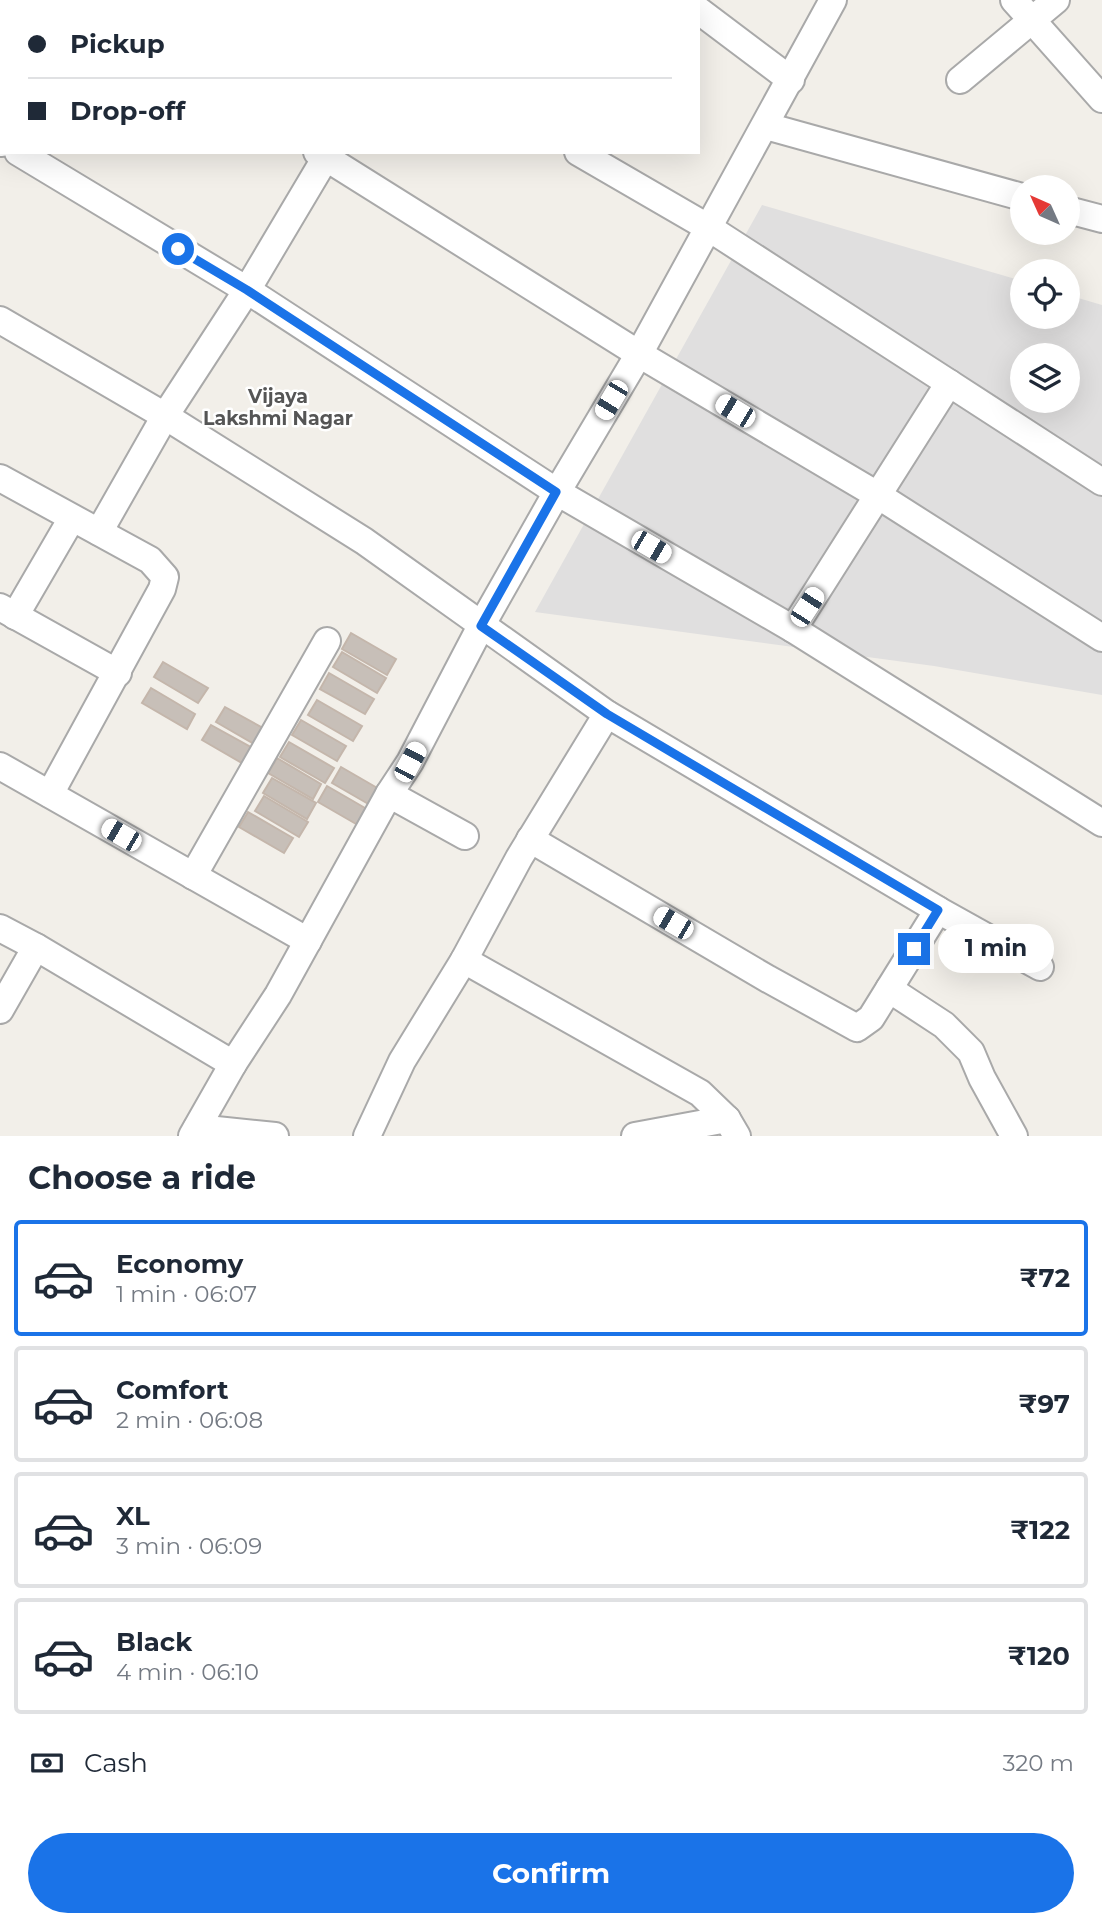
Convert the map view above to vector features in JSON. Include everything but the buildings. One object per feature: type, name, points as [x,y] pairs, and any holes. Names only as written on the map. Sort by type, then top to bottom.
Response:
[{"type":"street","points":[[275,1136],[194,1132],[233,1064],[278,995],[389,794],[410,762],[481,626],[556,492],[639,354],[833,0]]},
{"type":"street","points":[[1014,0],[1102,99]]},
{"type":"street","points":[[960,80],[1056,0]]},
{"type":"street","points":[[700,12],[791,80]]},
{"type":"street","points":[[766,126],[1010,194]]},
{"type":"street","points":[[21,154],[247,290],[556,492],[793,629],[1102,823]]},
{"type":"street","points":[[99,532],[165,416],[247,290],[324,154],[639,354],[879,496],[1102,638]]},
{"type":"street","points":[[581,154],[709,228],[1102,482]]},
{"type":"street","points":[[1080,213],[1102,219]]},
{"type":"street","points":[[0,320],[165,416],[364,541],[607,714],[938,910],[1040,967]]},
{"type":"street","points":[[793,629],[949,383]]},
{"type":"street","points":[[0,478],[150,560],[165,577],[162,590],[50,794]]},
{"type":"street","points":[[72,518],[8,612],[118,673]]},
{"type":"street","points":[[193,876],[327,640]]},
{"type":"street","points":[[367,1136],[402,1061],[464,960],[530,839],[607,714]]},
{"type":"street","points":[[0,766],[308,941]]},
{"type":"street","points":[[389,794],[465,836]]},
{"type":"street","points":[[530,839],[768,979],[857,1028],[871,1018],[938,910]]},
{"type":"street","points":[[0,928],[233,1064]]},
{"type":"street","points":[[0,1010],[36,947]]},
{"type":"street","points":[[464,960],[700,1093],[732,1127]]},
{"type":"street","points":[[889,989],[944,1025],[971,1052],[1014,1136]]},
{"type":"street","points":[[635,1136],[732,1127]]},
{"type":"shaded area","points":[[762,205],[1010,277],[1010,329],[1080,329],[1080,299],[1102,305],[1102,695],[934,666],[535,612]]},
{"type":"district","name":"Vijaya Lakshmi Nagar","points":[[278,407]]},
{"type":"route","points":[[178,249],[247,290],[556,492],[481,626],[607,714],[938,910],[914,949]]}]
